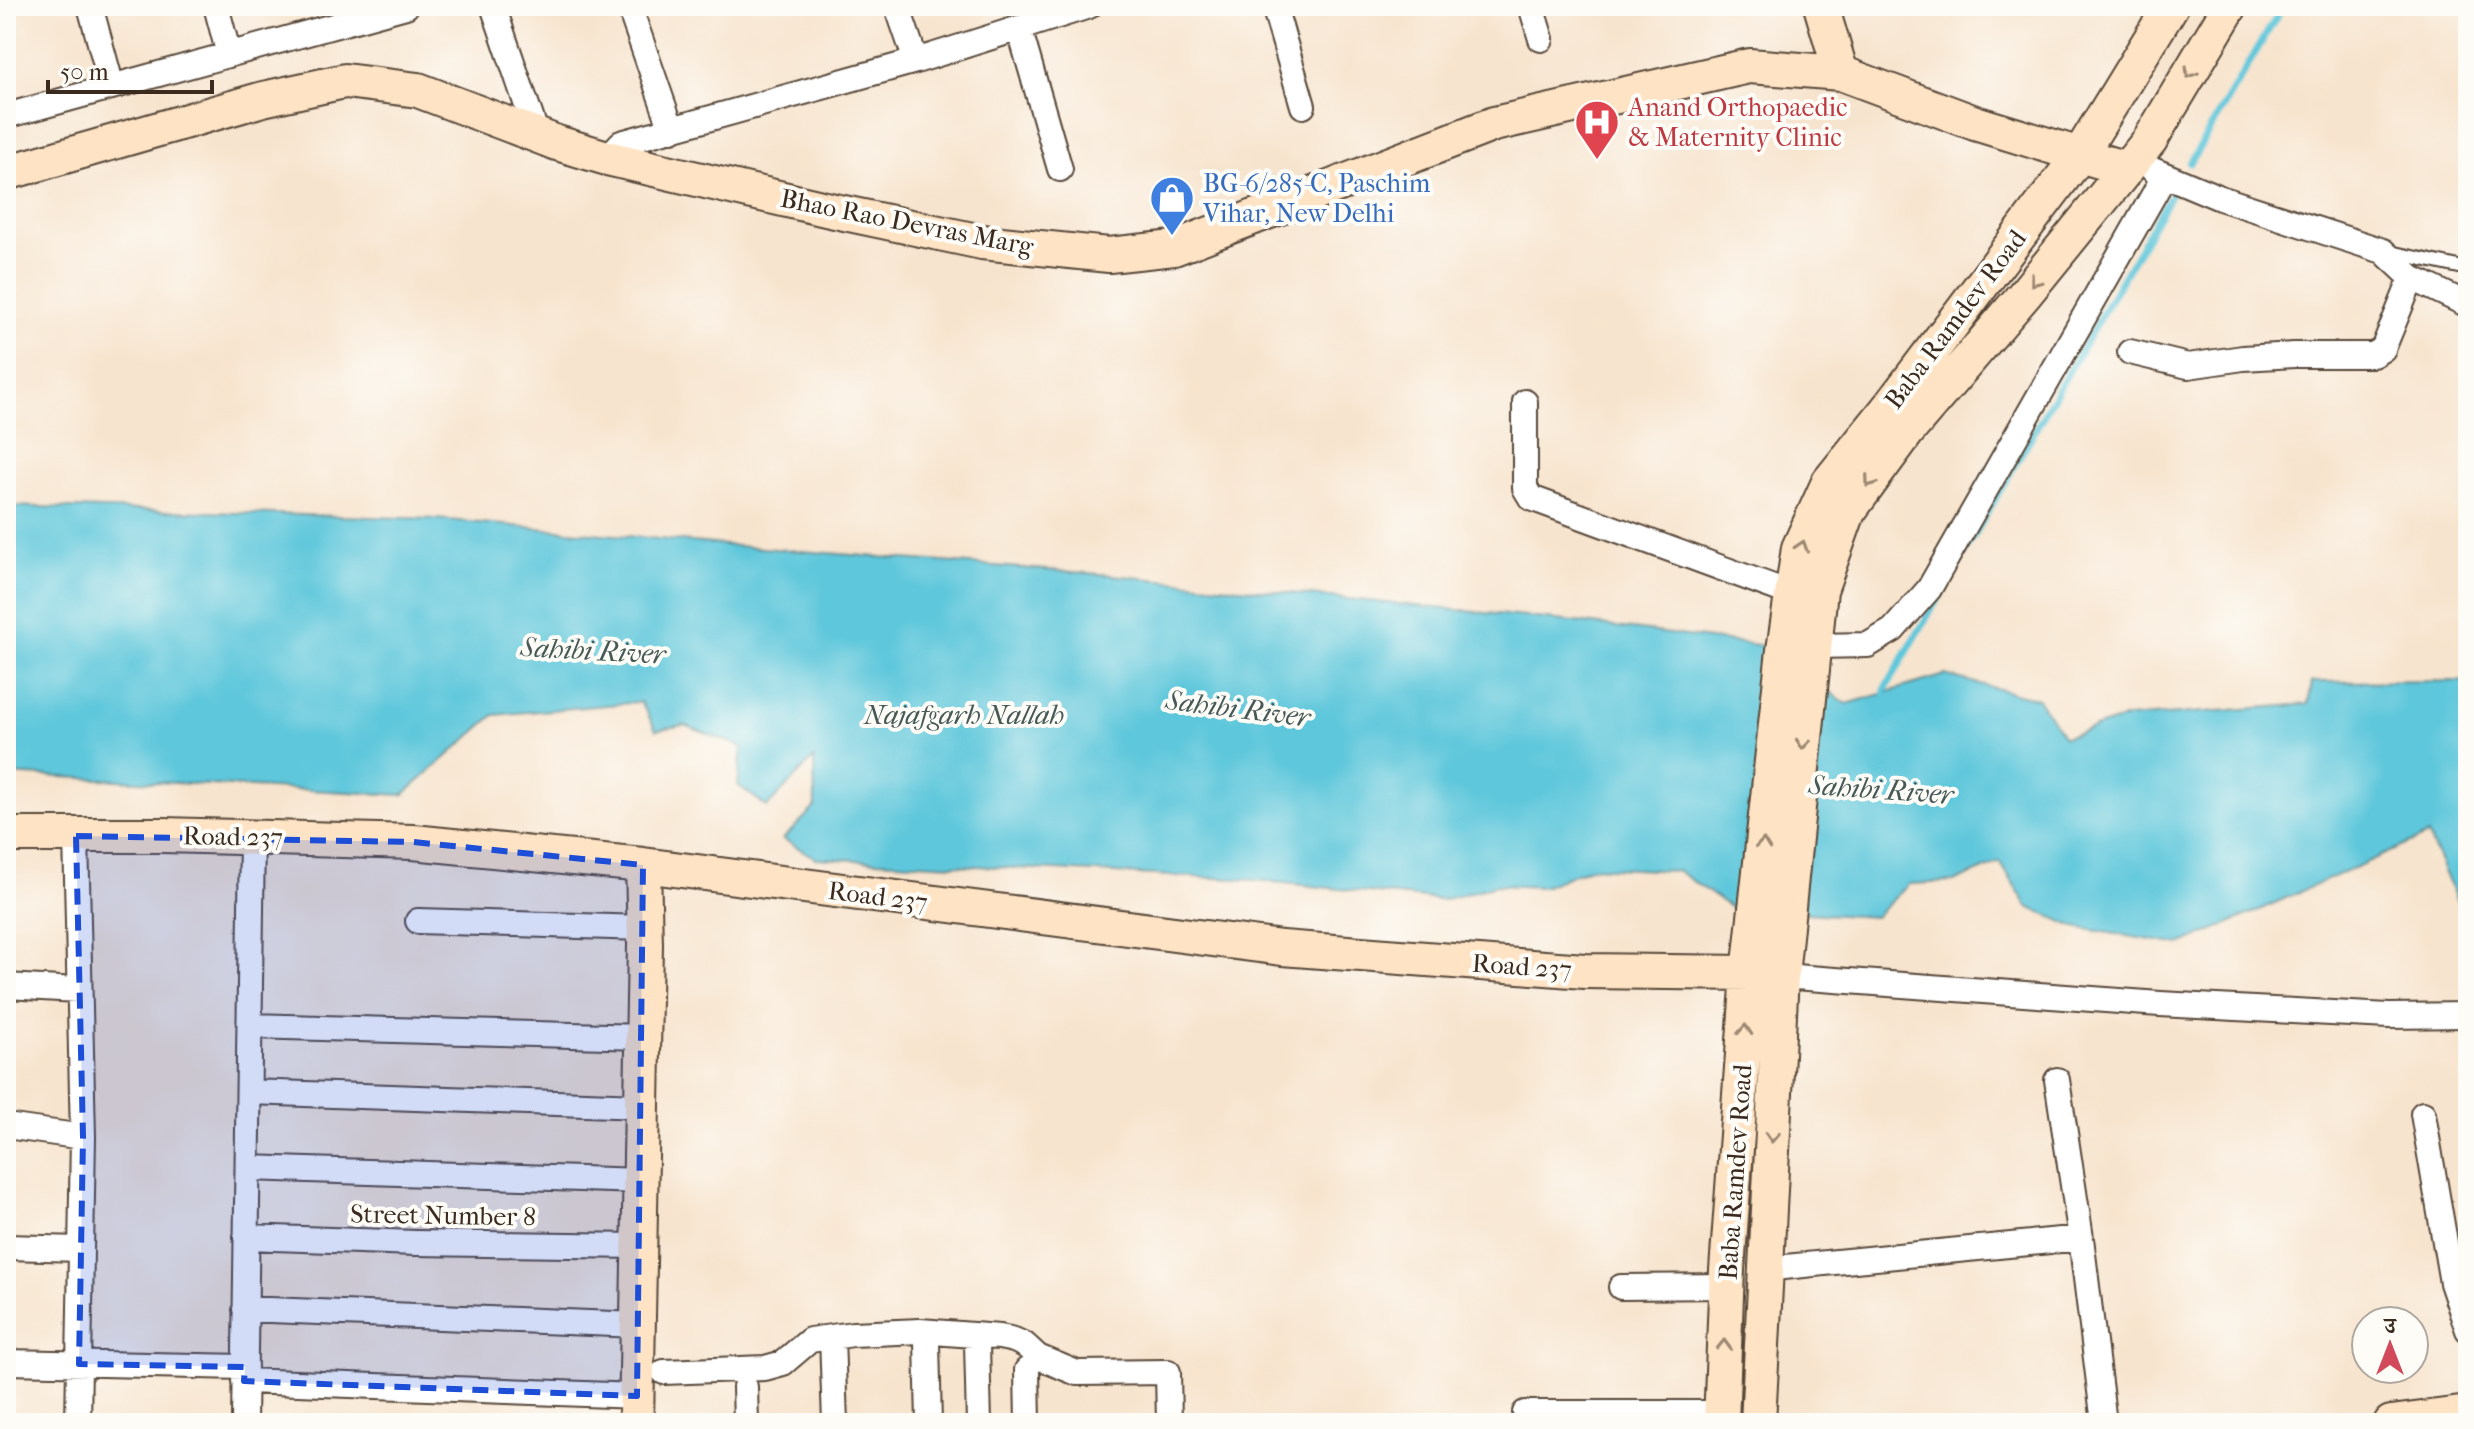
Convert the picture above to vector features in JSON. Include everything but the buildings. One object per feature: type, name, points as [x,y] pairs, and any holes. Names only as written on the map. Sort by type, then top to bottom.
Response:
[{"type":"street","points":[[90,6],[112,87]]},
{"type":"street","points":[[216,6],[229,55]]},
{"type":"street","points":[[6,116],[229,55],[348,14],[406,6]]},
{"type":"street","points":[[493,6],[537,135]]},
{"type":"street","points":[[629,6],[672,130]]},
{"type":"street","points":[[897,6],[916,61]]},
{"type":"street","points":[[607,158],[621,143],[916,61],[1089,6]]},
{"type":"street","points":[[1274,6],[1303,106]]},
{"type":"street","points":[[1531,6],[1541,39]]},
{"type":"street","points":[[1821,6],[1841,73]]},
{"type":"street","name":"Baba Ramdev Road","points":[[1721,1418],[1726,1286],[1802,647],[1792,594],[1799,548],[1829,482],[2079,156],[2171,6]]},
{"type":"street","points":[[2165,175],[1929,589],[1893,630],[1868,645],[1802,647],[1848,512],[1907,432],[2150,140],[2230,6]]},
{"type":"street","points":[[1019,28],[1060,169]]},
{"type":"street","name":"Bhao Rao Devras Marg","points":[[6,173],[263,99],[345,81],[418,90],[607,158],[830,210],[982,242],[1109,255],[1174,248],[1494,124],[1749,66],[1841,73],[1975,123],[2079,156],[2129,165]]},
{"type":"street","points":[[2129,165],[2383,251],[2412,278],[2468,305]]},
{"type":"street","points":[[2130,352],[2188,366],[2243,358],[2373,355],[2383,349],[2412,278]]},
{"type":"street","points":[[1525,402],[1525,488],[1531,498],[1792,594]]},
{"type":"street","name":"Road 237","points":[[6,835],[413,842],[643,865],[1282,948],[1585,971],[1765,974]]},
{"type":"street","points":[[76,836],[83,1137],[78,1423]]},
{"type":"street","points":[[244,1423],[252,837]]},
{"type":"street","points":[[6,1362],[245,1374],[636,1410],[643,865]]},
{"type":"street","points":[[418,921],[644,928]]},
{"type":"street","points":[[1758,1423],[1764,1269],[1765,974],[2160,1004],[2389,1016],[2468,1015]]},
{"type":"street","points":[[6,986],[78,990]]},
{"type":"street","points":[[250,1026],[643,1037]]},
{"type":"street","points":[[2057,1080],[2104,1423]]},
{"type":"street","points":[[249,1092],[642,1106]]},
{"type":"street","points":[[2423,1114],[2452,1283],[2468,1330]]},
{"type":"street","points":[[6,1126],[83,1137]]},
{"type":"street","points":[[248,1168],[641,1181]]},
{"type":"street","name":"Street Number 8","points":[[246,1237],[639,1246]]},
{"type":"street","points":[[1764,1269],[2081,1238]]},
{"type":"street","points":[[6,1247],[81,1249]]},
{"type":"street","points":[[1621,1287],[1726,1286]]},
{"type":"street","points":[[245,1309],[638,1325]]},
{"type":"street","points":[[664,1372],[765,1368],[783,1363],[810,1340],[853,1334],[920,1331],[1000,1337],[1025,1345],[1038,1357],[1077,1373],[1168,1372],[1169,1423]]},
{"type":"street","points":[[832,1337],[835,1423]]},
{"type":"street","points":[[927,1342],[929,1423]]},
{"type":"street","points":[[977,1344],[979,1423]]},
{"type":"street","points":[[1027,1370],[1028,1423]]},
{"type":"street","points":[[745,1387],[746,1423]]},
{"type":"street","points":[[1525,1413],[1721,1418]]},
{"type":"street","points":[[2391,1423],[2468,1413]]},
{"type":"lane","points":[[2383,251],[2468,269]]},
{"type":"highlighted area","points":[[76,836],[413,842],[643,865],[637,1396],[244,1381],[245,1367],[79,1364],[83,1137]]},
{"type":"water","name":"Najafgarh Nallah","points":[[6,506],[437,519],[1112,575],[1585,623],[1765,646],[1847,704],[1945,675],[2038,699],[2064,737],[2127,718],[2308,704],[2312,682],[2468,681],[2468,900],[2457,901],[2428,835],[2180,945],[2075,927],[2028,907],[2000,862],[1954,882],[1909,884],[1875,917],[1733,909],[1678,871],[1591,867],[1543,887],[1496,885],[1443,900],[1255,880],[816,858],[783,839],[815,807],[814,758],[767,807],[738,785],[742,747],[684,725],[656,730],[641,702],[494,715],[403,795],[6,774]]},
{"type":"waterway","points":[[2190,163],[2283,6]]},
{"type":"waterway","points":[[1884,700],[1885,690],[2171,194]]},
{"type":"place","name":"Anand Orthopaedic & Maternity Clinic","points":[[1597,161]]},
{"type":"place","name":"BG-6/285-C, Paschim Vihar, New Delhi","points":[[1172,237]]},
{"type":"water label","name":"Sahibi River","points":[[593,650]]},
{"type":"water label","name":"Sahibi River","points":[[1238,708]]},
{"type":"water label","name":"Sahibi River","points":[[1881,789]]}]
